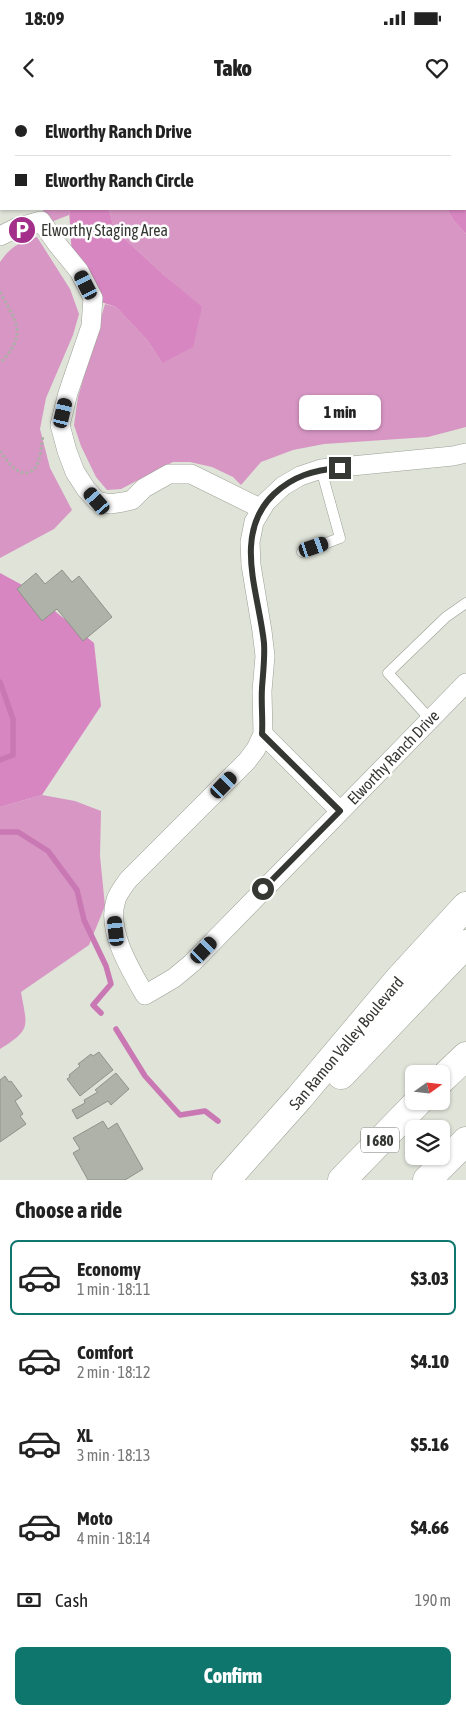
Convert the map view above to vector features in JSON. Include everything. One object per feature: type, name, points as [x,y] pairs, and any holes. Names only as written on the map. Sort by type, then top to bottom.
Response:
[{"type":"main road","name":"San Ramon Valley Boulevard","points":[[226,1180],[299,1098],[399,979],[466,906]]},
{"type":"main road","name":"San Ramon Valley Boulevard","points":[[232,1180],[309,1109],[466,944]]},
{"type":"main road","points":[[450,1071],[466,1056]]},
{"type":"main road","name":"I 680","points":[[342,1180],[410,1110]]},
{"type":"main road","points":[[427,1180],[466,1141]]},
{"type":"street","points":[[0,236],[16,228],[41,221],[79,271],[93,298],[91,326],[68,393],[60,425],[75,472],[97,501],[110,504],[132,500],[144,488],[169,474],[191,474],[262,509]]},
{"type":"street","points":[[340,811],[262,734],[262,690],[265,656],[251,565],[250,542],[254,522],[266,502],[283,486],[300,476],[321,470],[466,453]]},
{"type":"street","name":"Elworthy Ranch Drive","points":[[262,734],[256,748],[247,761],[128,880],[116,899],[114,913],[118,940],[124,956],[145,995],[174,978],[192,962],[466,683]]},
{"type":"lane","points":[[302,552],[340,538],[321,470]]},
{"type":"lane","points":[[430,719],[388,673],[446,617],[466,603]]},
{"type":"path","points":[[0,292],[16,324],[18,333],[17,342],[13,349],[0,363]]},
{"type":"path","points":[[0,451],[16,470],[29,472],[38,463],[46,425],[60,425]]},
{"type":"shaded area","points":[[43,210],[69,210],[69,215],[51,222]]},
{"type":"shaded area","points":[[69,210],[109,210],[114,229],[202,307],[193,347],[162,363],[148,341],[116,307],[89,298],[73,273]]},
{"type":"shaded area","points":[[109,210],[448,210],[454,221],[466,234],[466,427],[428,437],[324,444],[293,450],[261,462],[241,485],[233,477],[212,467],[190,462],[173,462],[121,489],[107,490],[96,477],[81,446],[74,425],[78,397],[105,304],[116,307],[148,341],[162,363],[202,308],[114,229]]},
{"type":"shaded area","points":[[448,210],[466,210],[466,234],[454,221]]},
{"type":"shaded area","points":[[37,237],[70,289],[79,314],[73,335],[46,398],[40,429],[50,468],[72,510],[54,529],[0,558],[0,262],[16,246]]},
{"type":"shaded area","points":[[0,573],[24,586],[94,643],[101,706],[42,795],[0,807]]},
{"type":"shaded area","points":[[42,795],[75,801],[101,811],[100,856],[105,906],[89,945],[21,992],[25,1013],[25,1026],[18,1037],[0,1049],[0,807]]},
{"type":"building","points":[[62,570],[72,582],[79,576],[112,617],[83,641],[57,609],[42,621],[17,589],[36,573],[45,584]]},
{"type":"building","points":[[99,1052],[113,1070],[80,1096],[67,1079],[80,1066],[78,1064],[91,1054],[93,1056]]},
{"type":"building","points":[[116,1073],[129,1089],[111,1105],[108,1101],[77,1119],[72,1110],[85,1103],[84,1100],[98,1092],[95,1090]]},
{"type":"building","points":[[5,1076],[22,1096],[15,1101],[23,1114],[20,1116],[26,1124],[0,1142],[0,1080]]},
{"type":"building","points":[[103,1121],[108,1129],[117,1123],[143,1169],[125,1180],[88,1180],[73,1153],[80,1149],[73,1138]]},
{"type":"waterway","points":[[0,682],[13,719],[13,755],[0,760]]},
{"type":"waterway","points":[[0,832],[18,832],[48,851],[77,890],[84,920],[106,966],[111,984],[93,1005],[101,1013]]},
{"type":"waterway","points":[[116,1029],[145,1076],[180,1115],[205,1111],[218,1121]]},
{"type":"place","name":"Elworthy Staging Area","points":[[22,230]]},
{"type":"route","points":[[263,889],[340,811],[262,734],[262,690],[265,656],[251,565],[250,542],[254,522],[266,502],[283,486],[300,476],[321,470],[340,468]]}]
